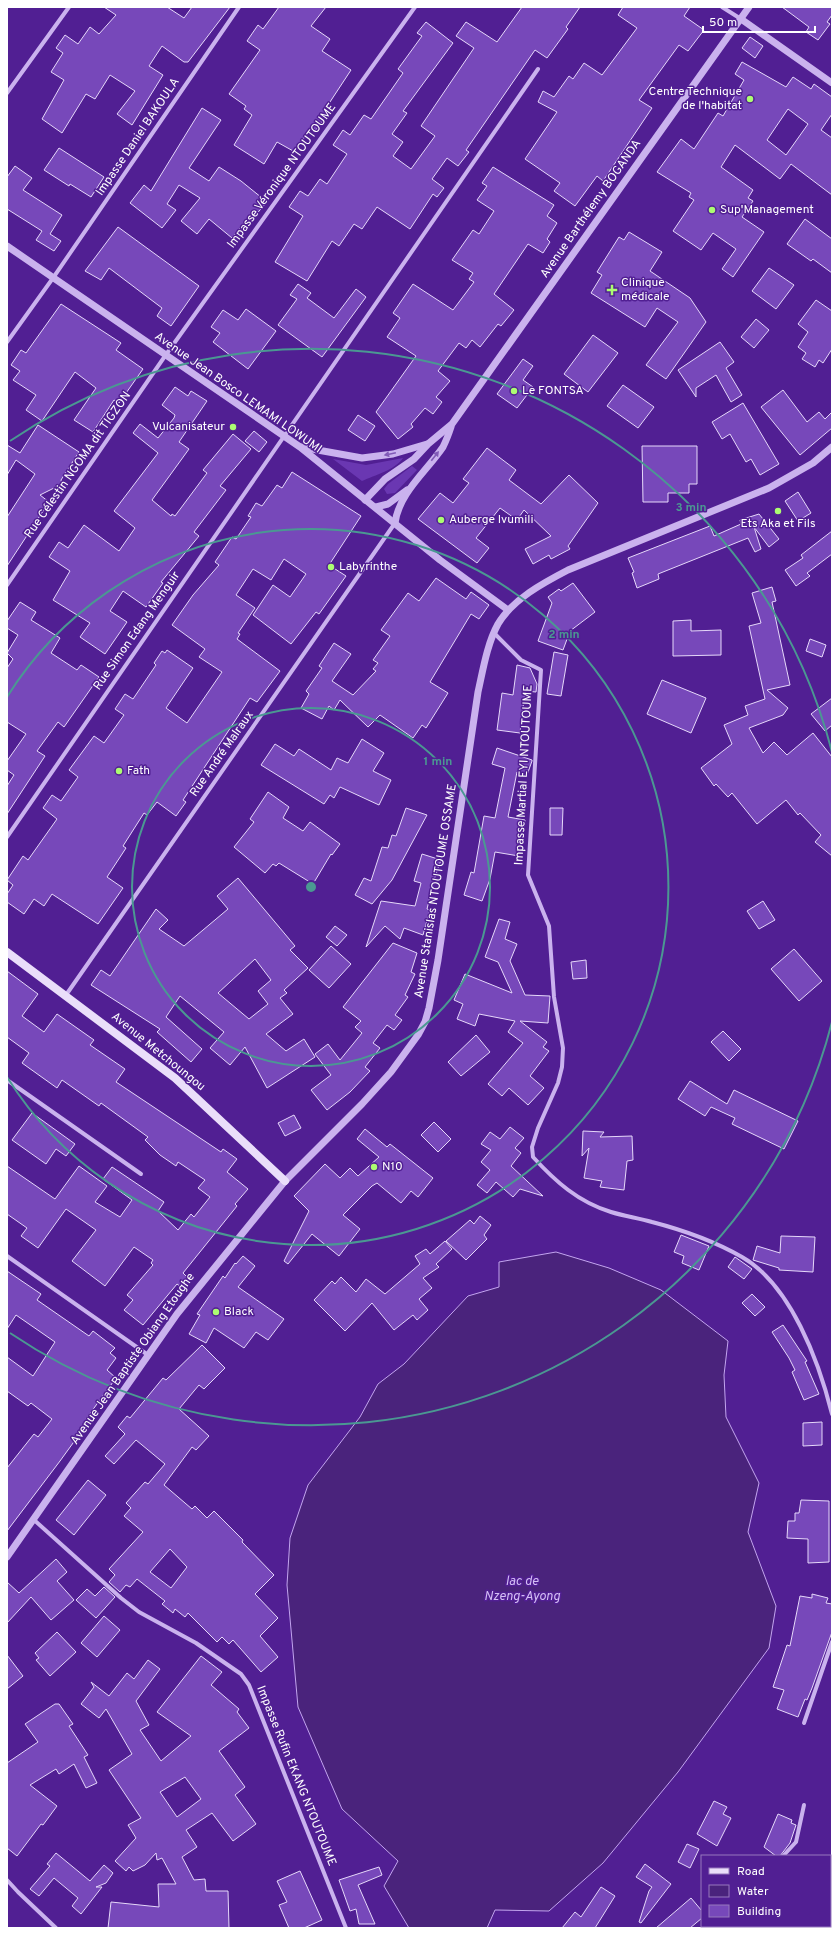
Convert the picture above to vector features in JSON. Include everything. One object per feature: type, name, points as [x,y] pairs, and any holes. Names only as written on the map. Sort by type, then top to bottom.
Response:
[{"type":"main road","name":"Avenue Metchoungou","points":[[7,952],[175,1078],[285,1181]]},
{"type":"street","points":[[7,93],[69,7]]},
{"type":"street","name":"Impasse Daniel BAKOULA","points":[[7,342],[53,278],[239,7]]},
{"type":"street","name":"Impasse Véronique NTOUTOUME","points":[[165,356],[415,7]]},
{"type":"street","points":[[722,7],[832,83]]},
{"type":"street","name":"Avenue Barthélemy BOGANDA","points":[[452,424],[749,7]]},
{"type":"street","name":"Rue Simon Edang Menguir","points":[[7,837],[538,69]]},
{"type":"street","name":"Avenue Jean Bosco LEMAMI LOWUMI","points":[[7,246],[165,356],[300,447],[376,507],[395,524],[508,610]]},
{"type":"street","name":"Rue Célestin NGOMA dit TIGZON","points":[[7,585],[165,356]]},
{"type":"street","points":[[366,500],[385,479],[414,459],[428,444],[452,424]]},
{"type":"street","points":[[395,524],[397,511],[413,485],[443,446],[452,424]]},
{"type":"street","points":[[300,447],[362,458],[393,454],[428,444]]},
{"type":"street","name":"Avenue Stanislas NTOUTOUME OSSAME","points":[[285,1181],[377,1088],[402,1058],[425,1022],[438,960],[478,692],[485,661],[494,633],[508,610],[521,599],[551,579],[568,570],[769,488],[813,463],[832,447]]},
{"type":"street","points":[[376,507],[388,504],[413,485]]},
{"type":"street","name":"Rue André Malraux","points":[[66,995],[395,524]]},
{"type":"street","name":"Impasse Martial EYI NTOUTOUME","points":[[494,633],[521,660],[541,670],[528,876],[549,926],[554,997],[563,1048],[562,1067],[558,1083],[538,1128],[532,1146],[533,1157],[558,1184],[573,1195],[610,1212],[652,1222],[703,1238],[744,1257],[770,1281],[788,1301],[814,1358],[827,1394],[832,1414]]},
{"type":"street","points":[[7,1080],[141,1174]]},
{"type":"street","name":"Avenue Jean Baptiste Obiang Etoughe","points":[[7,1557],[148,1355],[207,1275],[285,1181]]},
{"type":"street","points":[[7,1256],[148,1355]]},
{"type":"street","name":"Impasse Rufin EKANG NTOUTOUME","points":[[33,1519],[121,1598],[139,1612],[155,1619],[196,1643],[241,1674],[250,1685],[346,1928]]},
{"type":"street","points":[[804,1723],[832,1642]]},
{"type":"street","points":[[784,1855],[796,1842],[804,1804]]},
{"type":"street","points":[[7,1880],[56,1928]]},
{"type":"shaded area","points":[[403,458],[390,469],[362,481],[333,459],[366,465]]},
{"type":"shaded area","points":[[412,466],[417,470],[395,493],[387,494],[384,489],[388,484]]},
{"type":"water","name":"lac de Nzeng-Ayong","points":[[556,1252],[609,1268],[661,1290],[728,1341],[724,1375],[726,1417],[759,1483],[748,1532],[776,1606],[769,1648],[678,1772],[603,1863],[549,1911],[495,1910],[487,1928],[409,1928],[384,1886],[398,1861],[342,1809],[298,1707],[287,1585],[290,1538],[308,1485],[360,1417],[378,1384],[404,1364],[468,1296],[499,1287],[499,1262]]},
{"type":"building","points":[[104,7],[167,7],[184,18],[192,7],[230,7],[188,62],[184,62],[162,46],[149,66],[163,75],[132,125],[117,114],[135,91],[110,75],[95,99],[86,94],[62,133],[42,119],[64,80],[51,72],[63,53],[56,48],[65,35],[78,44],[90,27],[99,34],[116,15]]},
{"type":"building","points":[[279,7],[326,7],[311,26],[330,39],[322,51],[351,70],[328,105],[332,108],[316,130],[311,127],[295,152],[277,142],[264,164],[234,145],[252,115],[244,109],[246,106],[229,94],[260,50],[247,41],[258,25],[263,29]]},
{"type":"building","points":[[522,7],[580,7],[566,27],[568,29],[547,58],[535,50],[466,150],[469,152],[458,166],[447,158],[432,179],[444,188],[437,197],[433,194],[410,229],[377,207],[362,229],[354,224],[339,246],[332,241],[307,281],[275,262],[303,216],[289,207],[300,191],[308,196],[320,179],[327,184],[347,154],[333,145],[343,130],[350,135],[364,115],[371,119],[403,73],[398,69],[422,36],[417,33],[426,22],[453,43],[403,111],[407,113],[392,134],[403,142],[393,156],[411,169],[435,136],[421,126],[474,48],[456,36],[466,22],[497,42]]},
{"type":"building","points":[[623,7],[690,7],[684,16],[704,30],[688,51],[679,45],[639,100],[652,108],[603,181],[597,176],[575,206],[554,191],[560,183],[525,159],[557,112],[538,102],[543,91],[554,97],[569,76],[573,79],[584,63],[602,75],[637,28],[618,15]]},
{"type":"building","points":[[782,7],[832,7],[832,15],[827,22],[830,24],[818,40],[806,32],[809,27]]},
{"type":"building","points":[[750,37],[763,46],[755,58],[742,48]]},
{"type":"building","points":[[742,62],[786,87],[793,77],[811,89],[814,84],[832,97],[832,114],[821,130],[832,138],[832,195],[791,164],[780,179],[735,145],[721,167],[753,190],[748,198],[753,201],[742,217],[764,232],[733,277],[722,269],[736,249],[713,233],[701,250],[673,231],[694,200],[689,197],[691,193],[657,172],[681,139],[694,149],[718,113],[723,116],[744,80],[735,74]],"holes":[[[788,109],[808,124],[786,155],[767,140]]]},
{"type":"building","points":[[202,108],[221,120],[189,168],[209,181],[219,167],[241,181],[267,202],[253,218],[250,216],[232,238],[209,219],[197,234],[181,221],[200,198],[179,185],[167,204],[176,210],[162,228],[130,203],[144,185],[151,191]]},
{"type":"building","points":[[59,148],[104,177],[91,197],[70,184],[69,186],[44,170]]},
{"type":"building","points":[[15,166],[32,178],[23,190],[62,215],[50,234],[61,241],[54,251],[36,240],[42,231],[7,209],[7,177]]},
{"type":"building","points":[[493,167],[554,205],[547,216],[557,223],[547,239],[550,242],[543,253],[528,244],[494,294],[514,310],[501,326],[498,324],[480,347],[472,340],[466,348],[459,343],[438,371],[450,381],[436,397],[442,402],[433,414],[425,408],[411,424],[413,427],[398,439],[376,412],[416,356],[387,337],[400,318],[393,313],[413,284],[453,310],[474,282],[469,279],[473,273],[452,260],[473,230],[479,234],[494,211],[477,200],[487,186],[482,183]]},
{"type":"building","points":[[805,219],[832,239],[832,273],[813,259],[811,261],[787,244]]},
{"type":"building","points":[[118,227],[199,286],[171,326],[157,316],[162,308],[109,268],[101,280],[85,271]]},
{"type":"building","points":[[629,232],[662,252],[650,271],[690,298],[706,322],[666,379],[646,365],[678,322],[657,308],[645,327],[591,293],[602,275],[597,272],[619,237],[624,240]]},
{"type":"building","points":[[769,268],[794,285],[776,309],[752,291]]},
{"type":"building","points":[[298,284],[311,293],[307,298],[334,318],[356,289],[366,297],[322,357],[278,325],[297,299],[290,295]]},
{"type":"building","points":[[816,300],[832,311],[832,349],[823,363],[819,360],[815,367],[802,359],[806,353],[798,347],[808,332],[798,324]]},
{"type":"building","points":[[61,304],[121,343],[116,350],[143,369],[119,403],[114,400],[93,432],[74,420],[96,388],[75,372],[42,421],[26,410],[36,395],[13,380],[20,371],[11,365],[21,350],[26,353]]},
{"type":"building","points":[[246,309],[276,331],[248,369],[213,342],[220,333],[211,327],[223,310],[238,320]]},
{"type":"building","points":[[756,319],[769,330],[754,348],[741,337]]},
{"type":"building","points":[[593,335],[618,353],[588,392],[564,374]]},
{"type":"building","points":[[720,342],[734,362],[726,368],[742,395],[731,402],[716,375],[696,388],[696,397],[678,370]]},
{"type":"building","points":[[523,359],[533,366],[523,380],[533,387],[517,408],[497,394]]},
{"type":"building","points":[[623,385],[654,407],[638,428],[607,406]]},
{"type":"building","points":[[175,387],[188,396],[191,391],[207,401],[179,442],[189,449],[152,500],[171,516],[172,514],[175,516],[207,473],[203,470],[233,434],[251,449],[220,486],[226,490],[194,532],[199,536],[161,582],[163,583],[146,607],[123,591],[110,611],[127,622],[105,654],[80,637],[90,623],[53,600],[70,571],[49,557],[59,542],[68,548],[84,525],[119,551],[135,528],[114,511],[158,453],[133,433],[140,424],[158,438],[175,415],[162,405]]},
{"type":"building","points":[[783,390],[807,422],[819,412],[825,419],[832,412],[832,428],[800,455],[761,407]]},
{"type":"building","points":[[743,403],[779,464],[760,475],[751,459],[746,462],[730,434],[722,439],[712,422]]},
{"type":"building","points":[[358,415],[375,426],[365,441],[348,430]]},
{"type":"building","points":[[38,425],[79,452],[61,480],[62,484],[40,495],[49,502],[7,566],[7,517],[35,474],[16,460],[7,475],[7,445],[20,453]]},
{"type":"building","points":[[254,431],[267,442],[259,452],[245,441]]},
{"type":"building","points":[[642,446],[697,446],[697,484],[689,484],[689,493],[668,493],[668,502],[643,502]]},
{"type":"building","points":[[487,448],[516,470],[509,480],[541,504],[569,475],[598,503],[568,546],[570,549],[551,559],[549,555],[533,564],[525,549],[551,536],[524,510],[517,520],[500,508],[476,538],[489,548],[477,563],[418,519],[440,493],[453,503],[469,483],[463,479]]},
{"type":"building","points":[[292,472],[361,516],[329,565],[346,576],[319,614],[316,612],[291,644],[253,615],[273,585],[290,597],[306,574],[284,559],[271,580],[253,569],[236,595],[255,608],[238,633],[240,634],[237,639],[280,671],[257,702],[250,698],[183,800],[186,802],[176,816],[157,802],[147,815],[144,813],[123,846],[126,848],[107,877],[123,888],[98,924],[52,894],[44,906],[34,899],[24,914],[7,902],[7,894],[13,885],[7,880],[23,856],[28,860],[57,819],[43,808],[52,795],[61,801],[78,777],[69,770],[94,736],[104,743],[124,715],[115,709],[125,694],[133,699],[156,665],[154,663],[162,651],[165,653],[167,650],[193,668],[166,708],[187,723],[222,672],[199,657],[205,649],[172,625],[193,595],[219,565],[215,562],[232,537],[236,539],[251,517],[248,516],[256,503],[262,506],[277,485],[282,488]]},
{"type":"building","points":[[798,492],[811,513],[798,521],[785,501]]},
{"type":"building","points":[[759,514],[779,539],[769,547],[754,527],[761,549],[755,552],[748,538],[658,574],[659,579],[637,588],[632,573],[634,572],[628,558],[710,526],[714,536],[741,524],[740,520]]},
{"type":"building","points":[[832,531],[832,554],[807,573],[810,576],[796,586],[785,570],[803,558],[801,555]]},
{"type":"building","points":[[436,578],[466,599],[471,592],[489,605],[479,619],[471,614],[430,682],[448,693],[426,728],[422,725],[413,738],[380,715],[368,727],[340,700],[334,710],[329,706],[322,719],[301,708],[309,694],[306,691],[322,668],[319,666],[334,643],[351,654],[332,681],[353,695],[376,671],[373,669],[378,663],[373,660],[390,636],[381,630],[408,593],[419,601]]},
{"type":"building","points":[[573,583],[595,612],[570,631],[563,650],[538,641],[552,603],[548,597],[559,589],[561,591]]},
{"type":"building","points":[[772,587],[776,601],[772,602],[790,685],[767,690],[788,708],[783,715],[749,728],[763,753],[774,742],[787,755],[813,733],[832,757],[832,856],[815,842],[821,835],[800,813],[798,815],[786,800],[757,824],[732,793],[728,797],[716,784],[714,786],[701,768],[732,744],[724,725],[748,715],[745,706],[765,699],[749,626],[761,623],[752,593]]},
{"type":"building","points":[[20,602],[36,612],[31,620],[60,638],[51,653],[77,670],[81,665],[99,677],[64,727],[58,722],[37,751],[45,756],[7,814],[7,786],[14,775],[7,770],[7,761],[26,734],[7,722],[7,668],[13,659],[7,653],[18,635],[7,628],[7,621]]},
{"type":"building","points":[[691,620],[691,631],[721,630],[721,655],[673,656],[673,621]]},
{"type":"building","points":[[810,639],[826,645],[822,657],[806,651]]},
{"type":"building","points":[[554,652],[568,655],[561,696],[547,694]]},
{"type":"building","points":[[517,665],[530,668],[537,684],[536,692],[525,691],[520,733],[497,730],[502,693],[513,695]]},
{"type":"building","points":[[662,680],[706,698],[691,733],[647,714]]},
{"type":"building","points":[[832,698],[832,725],[825,731],[811,714]]},
{"type":"building","points":[[362,739],[384,753],[373,771],[391,780],[379,805],[340,787],[334,798],[330,795],[324,804],[261,765],[275,744],[294,756],[299,749],[331,770],[337,758],[348,763]]},
{"type":"building","points":[[497,748],[532,761],[527,775],[517,772],[508,817],[525,820],[519,856],[495,852],[490,879],[482,901],[464,895],[471,872],[474,873],[484,816],[495,818],[505,768],[492,764]]},
{"type":"building","points":[[268,792],[289,807],[283,818],[303,831],[310,822],[340,844],[332,855],[331,854],[313,884],[279,863],[276,866],[273,864],[265,873],[234,847],[254,822],[250,819]]},
{"type":"building","points":[[406,808],[427,815],[392,880],[372,904],[355,895],[364,878],[371,881],[382,847],[388,848],[392,835],[396,836]]},
{"type":"building","points":[[550,808],[563,808],[562,835],[550,835]]},
{"type":"building","points":[[422,854],[441,860],[434,880],[427,909],[430,910],[423,935],[404,928],[400,939],[385,926],[366,947],[381,901],[415,906],[421,883],[414,881]]},
{"type":"building","points":[[238,878],[295,946],[290,950],[308,968],[284,990],[287,993],[280,998],[293,1014],[266,1034],[286,1051],[304,1039],[315,1057],[267,1088],[245,1047],[230,1065],[210,1048],[224,1032],[180,996],[166,1017],[202,1049],[191,1062],[157,1032],[160,1029],[91,985],[101,970],[110,976],[156,909],[168,920],[159,929],[184,946],[228,909],[217,896]],"holes":[[[255,959],[271,980],[258,991],[268,1004],[249,1019],[218,993]]]},
{"type":"building","points":[[763,901],[775,920],[759,929],[747,911]]},
{"type":"building","points":[[499,919],[510,922],[505,939],[517,944],[510,961],[525,995],[550,996],[548,1023],[520,1021],[547,1042],[543,1047],[549,1051],[530,1076],[544,1088],[528,1105],[509,1088],[502,1096],[488,1084],[523,1043],[508,1032],[515,1021],[479,1014],[475,1026],[457,1019],[463,1004],[454,1000],[465,974],[512,993],[498,962],[485,957]]},
{"type":"building","points":[[335,926],[347,935],[337,946],[326,937]]},
{"type":"building","points":[[393,943],[417,953],[411,972],[415,974],[405,995],[408,997],[395,1015],[402,1020],[394,1030],[387,1025],[373,1043],[380,1048],[365,1067],[370,1071],[350,1092],[327,1110],[311,1090],[331,1075],[315,1054],[328,1044],[340,1060],[362,1033],[355,1027],[361,1021],[343,1007]]},
{"type":"building","points":[[331,946],[351,964],[329,988],[309,970]]},
{"type":"building","points":[[794,949],[822,981],[799,1001],[771,969]]},
{"type":"building","points":[[586,960],[587,978],[573,979],[571,962]]},
{"type":"building","points":[[7,971],[38,994],[22,1016],[44,1032],[57,1014],[94,1040],[90,1045],[125,1069],[116,1082],[221,1152],[223,1149],[237,1159],[227,1172],[248,1189],[235,1204],[237,1206],[183,1273],[188,1278],[181,1287],[177,1284],[143,1325],[124,1310],[133,1300],[127,1295],[153,1265],[151,1263],[153,1260],[134,1247],[105,1286],[72,1261],[96,1230],[66,1209],[38,1248],[21,1236],[27,1228],[7,1214],[7,1166],[55,1199],[79,1166],[107,1186],[95,1202],[120,1217],[132,1200],[103,1179],[112,1167],[164,1202],[158,1211],[178,1230],[191,1214],[194,1217],[210,1197],[198,1188],[205,1180],[178,1162],[176,1166],[160,1155],[145,1140],[148,1137],[101,1103],[99,1106],[62,1080],[57,1088],[22,1063],[29,1053],[7,1037]]},
{"type":"building","points":[[723,1031],[741,1049],[729,1061],[711,1042]]},
{"type":"building","points":[[476,1035],[490,1052],[461,1076],[448,1062]]},
{"type":"building","points":[[690,1081],[727,1104],[734,1090],[798,1121],[784,1149],[732,1124],[735,1118],[711,1107],[705,1116],[678,1099]]},
{"type":"building","points":[[32,1113],[75,1144],[66,1156],[56,1149],[46,1164],[12,1140]]},
{"type":"building","points":[[294,1115],[301,1128],[285,1136],[278,1123]]},
{"type":"building","points":[[434,1122],[451,1139],[438,1152],[421,1135]]},
{"type":"building","points":[[510,1127],[524,1138],[515,1148],[521,1153],[511,1166],[543,1196],[520,1189],[513,1197],[496,1182],[487,1193],[477,1185],[490,1170],[481,1162],[491,1150],[481,1144],[490,1132],[500,1139]]},
{"type":"building","points":[[365,1129],[387,1147],[390,1144],[433,1178],[418,1197],[411,1191],[401,1203],[377,1183],[372,1186],[343,1215],[360,1229],[339,1256],[312,1234],[288,1264],[284,1261],[309,1211],[294,1196],[325,1164],[340,1178],[350,1168],[358,1176],[379,1157],[357,1139]]},
{"type":"building","points":[[583,1131],[604,1132],[600,1137],[632,1136],[633,1160],[627,1161],[624,1190],[600,1187],[602,1181],[584,1178],[589,1148],[582,1156]]},
{"type":"building","points":[[480,1216],[491,1225],[484,1235],[487,1239],[466,1260],[446,1241],[470,1220],[474,1224]]},
{"type":"building","points":[[681,1235],[709,1246],[699,1270],[682,1263],[684,1256],[674,1252]]},
{"type":"building","points":[[781,1236],[815,1237],[813,1272],[779,1270],[779,1268],[753,1260],[757,1246],[780,1253]]},
{"type":"building","points":[[445,1241],[452,1249],[436,1264],[439,1267],[423,1278],[432,1288],[419,1299],[428,1310],[417,1320],[413,1315],[394,1330],[372,1303],[345,1331],[314,1300],[332,1281],[335,1284],[341,1277],[356,1292],[366,1279],[385,1294],[420,1264],[415,1256],[426,1249],[430,1254]]},
{"type":"building","points":[[243,1256],[255,1266],[238,1287],[284,1319],[268,1340],[256,1332],[244,1348],[214,1328],[206,1343],[189,1334],[200,1315],[197,1314],[223,1276],[225,1278],[235,1263],[236,1264]]},
{"type":"building","points":[[735,1257],[752,1269],[744,1279],[728,1267]]},
{"type":"building","points":[[7,1271],[41,1294],[37,1300],[89,1336],[93,1331],[115,1348],[110,1353],[116,1358],[107,1370],[116,1378],[86,1419],[89,1421],[7,1531],[7,1468],[34,1434],[38,1437],[52,1419],[31,1403],[28,1406],[7,1391],[7,1357],[33,1376],[55,1342],[16,1315],[7,1329]]},
{"type":"building","points":[[752,1294],[765,1307],[755,1316],[742,1303]]},
{"type":"building","points":[[783,1325],[807,1361],[805,1362],[819,1394],[804,1400],[792,1372],[795,1370],[772,1332]]},
{"type":"building","points":[[202,1345],[225,1368],[204,1389],[199,1385],[179,1409],[209,1436],[196,1450],[192,1447],[164,1485],[192,1509],[195,1506],[207,1518],[214,1511],[243,1540],[242,1542],[274,1575],[255,1594],[278,1618],[260,1636],[278,1657],[261,1672],[233,1640],[229,1644],[222,1637],[217,1642],[188,1613],[185,1617],[175,1609],[173,1613],[162,1604],[165,1601],[137,1579],[130,1587],[126,1585],[120,1592],[109,1582],[115,1575],[109,1569],[143,1532],[124,1516],[131,1508],[126,1503],[145,1482],[148,1484],[165,1464],[136,1440],[114,1464],[105,1456],[125,1434],[118,1427],[127,1416],[130,1418],[163,1378],[166,1380]],"holes":[[[170,1549],[187,1567],[171,1588],[150,1572]]]},
{"type":"building","points":[[822,1422],[822,1445],[803,1446],[803,1423]]},
{"type":"building","points":[[88,1480],[106,1495],[74,1535],[56,1520]]},
{"type":"building","points":[[801,1500],[829,1501],[829,1562],[808,1563],[808,1539],[787,1538],[788,1521],[795,1521],[795,1513],[799,1513]]},
{"type":"building","points":[[56,1559],[67,1572],[57,1581],[74,1600],[51,1620],[31,1597],[7,1623],[7,1582],[19,1593]]},
{"type":"building","points":[[104,1587],[115,1597],[96,1618],[76,1600],[87,1589],[95,1596]]},
{"type":"building","points":[[812,1594],[828,1598],[826,1603],[832,1604],[832,1632],[812,1688],[807,1700],[805,1699],[798,1717],[777,1709],[784,1690],[773,1687],[787,1645],[790,1646],[800,1596],[812,1598]]},
{"type":"building","points":[[104,1616],[120,1630],[97,1657],[81,1643]]},
{"type":"building","points":[[57,1632],[76,1652],[50,1676],[36,1660],[39,1658],[35,1653]]},
{"type":"building","points":[[7,1655],[23,1676],[7,1689]]},
{"type":"building","points":[[201,1656],[222,1672],[211,1685],[239,1709],[237,1712],[249,1728],[219,1751],[245,1787],[235,1795],[256,1824],[233,1841],[212,1813],[186,1830],[197,1847],[182,1857],[194,1880],[205,1879],[206,1891],[228,1891],[229,1928],[108,1928],[111,1902],[159,1907],[158,1884],[176,1884],[162,1858],[157,1860],[156,1853],[145,1865],[133,1871],[129,1867],[126,1871],[115,1861],[136,1838],[128,1825],[141,1818],[109,1770],[132,1754],[106,1709],[99,1718],[81,1704],[94,1687],[91,1682],[109,1696],[127,1673],[134,1679],[148,1660],[160,1669],[136,1701],[149,1725],[140,1730],[161,1761],[191,1736],[157,1712]],"holes":[[[185,1777],[201,1799],[177,1817],[160,1792]]]},
{"type":"building","points":[[55,1704],[59,1704],[73,1724],[69,1726],[88,1755],[84,1757],[97,1783],[86,1788],[74,1764],[59,1774],[56,1769],[30,1785],[57,1806],[43,1825],[41,1824],[17,1856],[7,1848],[7,1763],[38,1742],[25,1724]]},
{"type":"building","points":[[714,1801],[727,1807],[723,1814],[731,1818],[717,1846],[697,1834]]},
{"type":"building","points":[[778,1814],[792,1820],[791,1823],[796,1825],[790,1843],[781,1855],[775,1855],[764,1847]]},
{"type":"building","points":[[687,1844],[699,1849],[690,1868],[678,1862]]},
{"type":"building","points":[[56,1853],[90,1881],[104,1865],[113,1873],[106,1883],[96,1887],[102,1887],[81,1914],[72,1906],[78,1898],[54,1878],[39,1896],[30,1889],[50,1866],[47,1864]]},
{"type":"building","points":[[645,1864],[671,1884],[641,1923],[639,1922],[649,1891],[652,1887],[636,1877]]},
{"type":"building","points":[[379,1867],[382,1875],[358,1885],[375,1924],[359,1924],[356,1909],[350,1911],[339,1880]]},
{"type":"building","points":[[300,1871],[322,1920],[304,1928],[289,1928],[279,1905],[287,1902],[277,1881]]},
{"type":"building","points":[[601,1887],[615,1896],[595,1928],[562,1928],[575,1912],[581,1917]]},
{"type":"building","points":[[691,1898],[701,1910],[701,1919],[690,1928],[656,1928]]},
{"type":"place","name":"Centre Technique de l'habitat","points":[[750,99]]},
{"type":"place","name":"Sup'Management","points":[[712,210]]},
{"type":"place","name":"Clinique médicale","points":[[612,290]]},
{"type":"place","name":"Le FONTSA","points":[[514,391]]},
{"type":"place","name":"Vulcanisateur","points":[[233,427]]},
{"type":"place","name":"Ets Aka et Fils","points":[[778,511]]},
{"type":"place","name":"Auberge Ivumili","points":[[441,520]]},
{"type":"place","name":"Labyrinthe","points":[[331,567]]},
{"type":"place","name":"Fath","points":[[119,771]]},
{"type":"place","name":"N10","points":[[374,1167]]},
{"type":"place","name":"Black","points":[[216,1312]]}]
